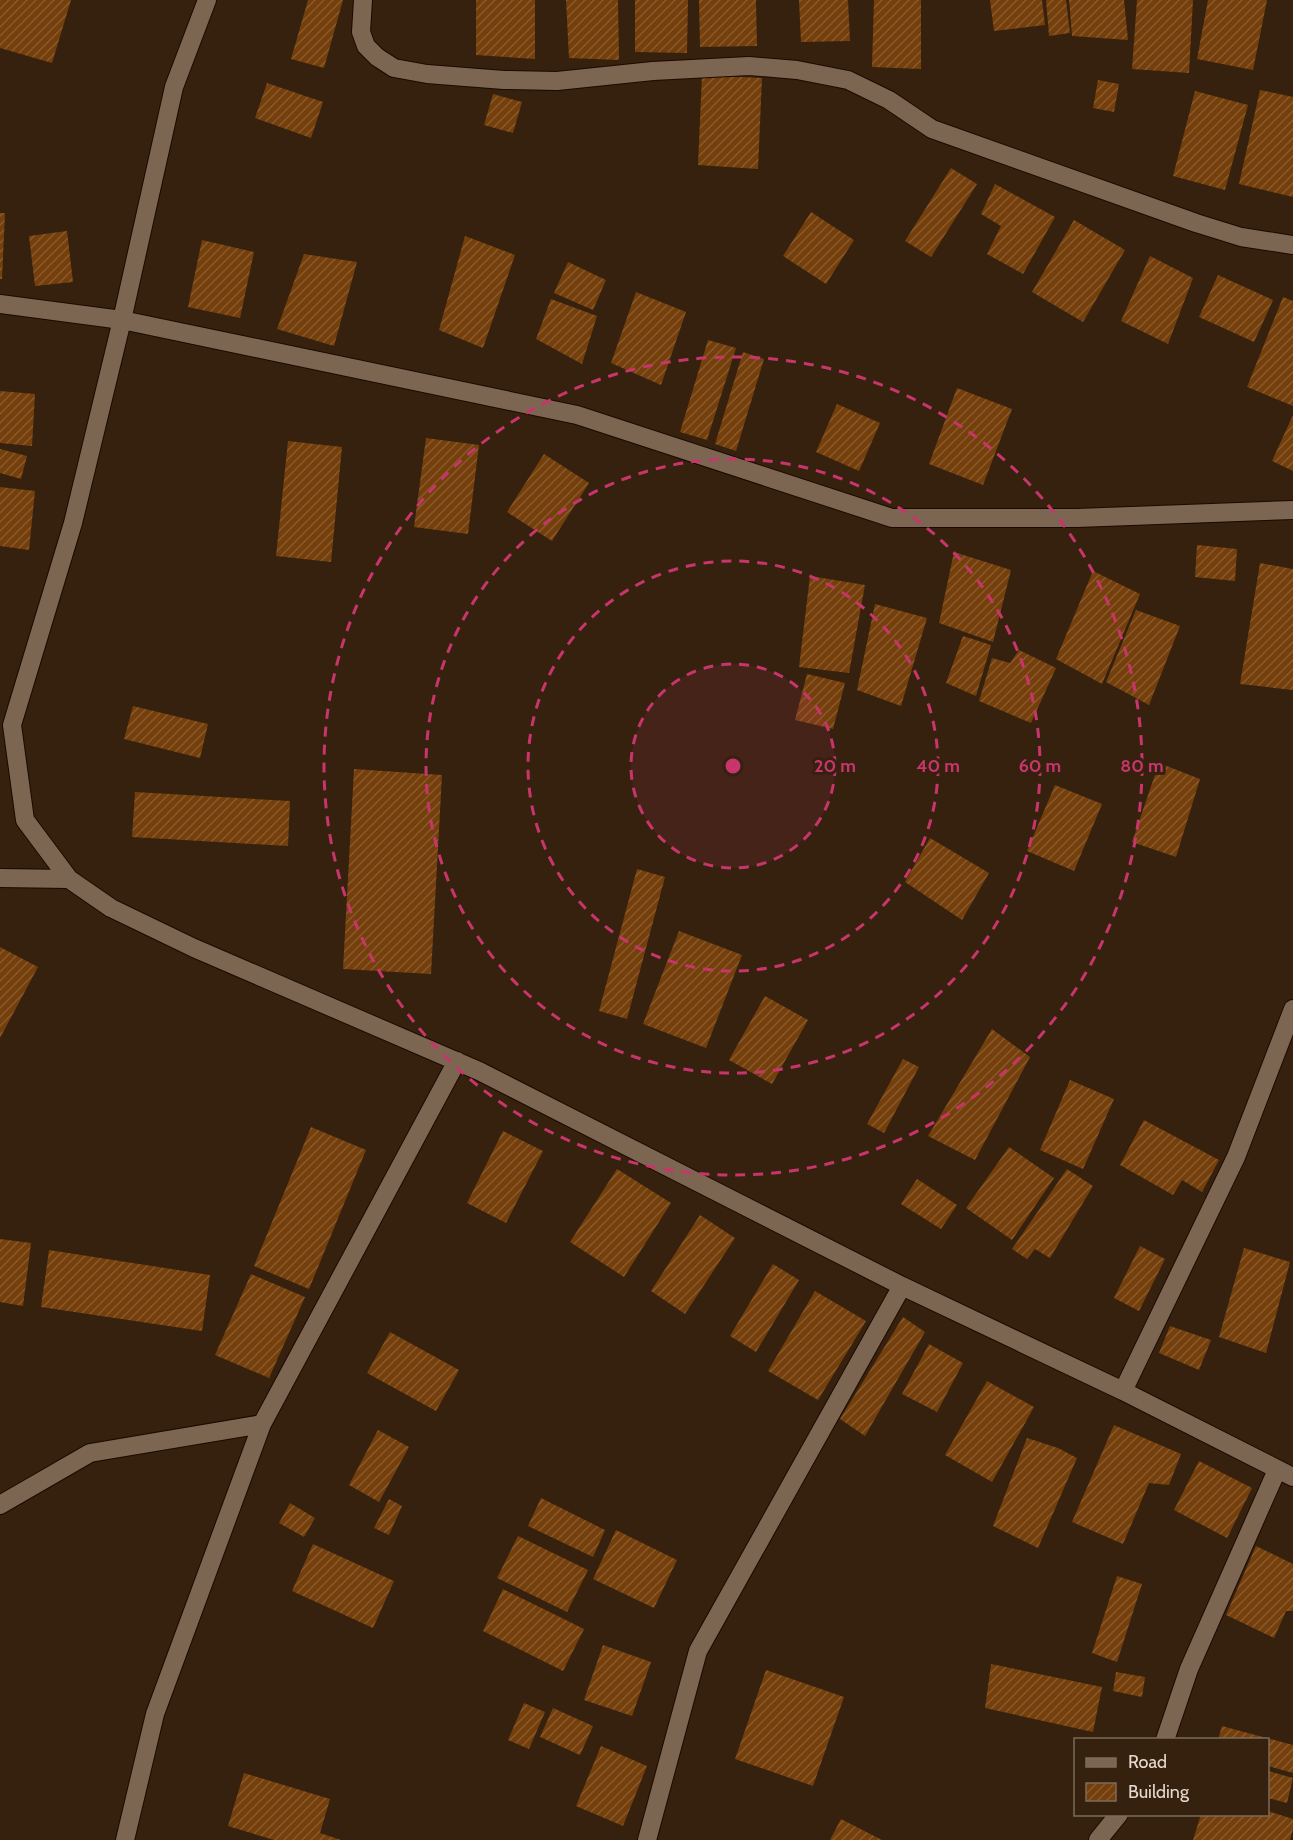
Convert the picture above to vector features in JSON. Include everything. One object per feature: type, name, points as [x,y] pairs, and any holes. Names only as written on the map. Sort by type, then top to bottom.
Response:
[{"type":"street","points":[[207,0],[174,87],[122,320],[73,524],[12,725],[25,820],[69,879],[111,909],[194,948],[457,1061],[902,1286],[1123,1391],[1285,1473],[1190,1669],[1167,1738]]},
{"type":"street","points":[[363,0],[361,32],[366,46],[377,57],[394,68],[438,75],[557,81],[653,71],[749,66],[797,70],[848,80],[889,100],[932,129],[1196,223],[1240,237],[1293,245]]},
{"type":"street","points":[[0,304],[122,320],[577,415],[892,518],[1077,518],[1293,510]]},
{"type":"street","points":[[0,878],[69,879]]},
{"type":"street","points":[[1123,1391],[1236,1157],[1293,1009]]},
{"type":"street","points":[[125,1840],[156,1714],[262,1424],[457,1061]]},
{"type":"street","points":[[647,1840],[698,1652],[902,1286]]},
{"type":"street","points":[[0,1505],[90,1453],[262,1424]]},
{"type":"street","points":[[1098,1840],[1118,1816]]},
{"type":"building","points":[[0,0],[71,0],[52,63],[0,48]]},
{"type":"building","points":[[308,0],[343,0],[324,68],[291,59]]},
{"type":"building","points":[[476,0],[535,0],[535,59],[476,55]]},
{"type":"building","points":[[566,0],[618,0],[619,60],[569,58]]},
{"type":"building","points":[[635,0],[688,0],[687,53],[635,52]]},
{"type":"building","points":[[699,0],[756,0],[757,46],[700,47]]},
{"type":"building","points":[[799,0],[848,0],[850,41],[801,42]]},
{"type":"building","points":[[874,0],[921,0],[921,69],[872,67]]},
{"type":"building","points":[[990,0],[1042,0],[1045,25],[994,31]]},
{"type":"building","points":[[1046,0],[1066,0],[1070,33],[1049,36]]},
{"type":"building","points":[[1069,0],[1124,0],[1128,40],[1072,36]]},
{"type":"building","points":[[1137,0],[1193,0],[1189,73],[1132,69]]},
{"type":"building","points":[[1208,0],[1267,0],[1253,70],[1197,59]]},
{"type":"building","points":[[702,75],[762,78],[758,169],[698,165]]},
{"type":"building","points":[[1098,80],[1119,84],[1114,112],[1093,108]]},
{"type":"building","points":[[267,83],[323,102],[311,138],[255,118]]},
{"type":"building","points":[[1260,90],[1293,97],[1293,197],[1239,184]]},
{"type":"building","points":[[1195,91],[1248,105],[1225,190],[1173,176]]},
{"type":"building","points":[[493,94],[522,102],[513,133],[484,125]]},
{"type":"building","points":[[951,168],[977,184],[931,257],[905,241]]},
{"type":"building","points":[[995,184],[1055,217],[1023,274],[987,254],[1001,226],[981,214]]},
{"type":"building","points":[[811,212],[854,240],[826,284],[783,256]]},
{"type":"building","points":[[0,213],[5,213],[2,279],[0,279]]},
{"type":"building","points":[[1074,220],[1125,250],[1083,322],[1032,292]]},
{"type":"building","points":[[67,231],[73,282],[35,286],[29,236]]},
{"type":"building","points":[[465,236],[515,255],[483,348],[439,330]]},
{"type":"building","points":[[202,240],[254,252],[240,318],[188,307]]},
{"type":"building","points":[[304,254],[357,262],[334,346],[277,329]]},
{"type":"building","points":[[1150,256],[1193,278],[1168,344],[1121,321]]},
{"type":"building","points":[[568,262],[606,280],[593,310],[554,293]]},
{"type":"building","points":[[1218,275],[1273,300],[1254,342],[1199,317]]},
{"type":"building","points":[[636,292],[686,312],[661,385],[611,363]]},
{"type":"building","points":[[1283,297],[1293,301],[1293,406],[1247,387]]},
{"type":"building","points":[[551,299],[597,316],[582,364],[536,339]]},
{"type":"building","points":[[708,340],[736,348],[707,440],[680,432]]},
{"type":"building","points":[[743,352],[764,359],[736,451],[715,444]]},
{"type":"building","points":[[957,388],[1012,409],[983,485],[929,464]]},
{"type":"building","points":[[0,391],[35,394],[32,446],[0,443]]},
{"type":"building","points":[[837,404],[880,423],[859,471],[816,452]]},
{"type":"building","points":[[1293,415],[1293,471],[1272,461]]},
{"type":"building","points":[[426,438],[479,445],[468,534],[414,527]]},
{"type":"building","points":[[288,441],[342,447],[331,562],[276,556]]},
{"type":"building","points":[[0,449],[27,456],[21,479],[0,473]]},
{"type":"building","points":[[544,454],[589,483],[552,541],[507,512]]},
{"type":"building","points":[[0,487],[35,491],[29,550],[0,546]]},
{"type":"building","points":[[1197,545],[1237,549],[1235,581],[1195,577]]},
{"type":"building","points":[[954,552],[1011,570],[993,642],[939,623]]},
{"type":"building","points":[[1260,563],[1293,569],[1293,690],[1240,684]]},
{"type":"building","points":[[1093,571],[1140,594],[1102,684],[1056,659]]},
{"type":"building","points":[[810,576],[865,585],[849,673],[799,667]]},
{"type":"building","points":[[875,604],[927,618],[901,706],[857,690]]},
{"type":"building","points":[[1136,610],[1180,626],[1149,705],[1106,682]]},
{"type":"building","points":[[963,636],[991,645],[976,696],[946,683]]},
{"type":"building","points":[[1019,650],[1056,668],[1031,723],[979,701],[992,658],[1010,663]]},
{"type":"building","points":[[807,674],[845,683],[833,729],[795,720]]},
{"type":"building","points":[[133,706],[208,724],[200,758],[124,739]]},
{"type":"building","points":[[1159,763],[1200,779],[1176,857],[1132,842]]},
{"type":"building","points":[[354,769],[442,775],[431,974],[343,969]]},
{"type":"building","points":[[1055,785],[1102,804],[1074,871],[1027,851]]},
{"type":"building","points":[[135,792],[290,801],[288,846],[132,837]]},
{"type":"building","points":[[930,838],[989,873],[962,920],[905,882]]},
{"type":"building","points":[[637,869],[665,877],[627,1019],[599,1011]]},
{"type":"building","points":[[679,931],[742,955],[706,1048],[643,1024]]},
{"type":"building","points":[[0,947],[38,967],[0,1038]]},
{"type":"building","points":[[765,996],[808,1020],[772,1084],[729,1060]]},
{"type":"building","points":[[992,1029],[1030,1057],[975,1160],[928,1136]]},
{"type":"building","points":[[903,1059],[919,1067],[884,1133],[867,1124]]},
{"type":"building","points":[[1070,1080],[1114,1099],[1083,1169],[1040,1150]]},
{"type":"building","points":[[1144,1120],[1219,1160],[1202,1192],[1182,1180],[1173,1195],[1120,1165]]},
{"type":"building","points":[[311,1127],[366,1150],[309,1289],[254,1266]]},
{"type":"building","points":[[503,1131],[543,1151],[506,1223],[467,1203]]},
{"type":"building","points":[[1009,1147],[1054,1178],[1012,1240],[966,1208]]},
{"type":"building","points":[[617,1169],[671,1203],[624,1277],[570,1242]]},
{"type":"building","points":[[1067,1169],[1093,1186],[1050,1258],[1035,1249],[1027,1259],[1012,1249]]},
{"type":"building","points":[[917,1179],[957,1205],[941,1229],[901,1204]]},
{"type":"building","points":[[700,1215],[735,1238],[685,1314],[651,1291]]},
{"type":"building","points":[[0,1239],[31,1243],[23,1306],[0,1302]]},
{"type":"building","points":[[1140,1246],[1165,1259],[1139,1311],[1114,1298]]},
{"type":"building","points":[[1244,1248],[1290,1262],[1266,1353],[1219,1337]]},
{"type":"building","points":[[49,1250],[210,1275],[202,1331],[41,1307]]},
{"type":"building","points":[[773,1264],[799,1280],[756,1352],[730,1336]]},
{"type":"building","points":[[251,1274],[305,1297],[269,1378],[215,1355]]},
{"type":"building","points":[[815,1291],[866,1321],[818,1400],[768,1371]]},
{"type":"building","points":[[903,1317],[925,1332],[865,1436],[840,1419]]},
{"type":"building","points":[[1170,1326],[1211,1340],[1199,1370],[1159,1353]]},
{"type":"building","points":[[390,1332],[459,1370],[436,1411],[367,1373]]},
{"type":"building","points":[[929,1344],[963,1363],[937,1412],[902,1394]]},
{"type":"building","points":[[987,1381],[1034,1407],[992,1482],[945,1455]]},
{"type":"building","points":[[1114,1425],[1181,1454],[1169,1485],[1149,1483],[1123,1544],[1072,1522]]},
{"type":"building","points":[[378,1430],[409,1447],[379,1502],[349,1485]]},
{"type":"building","points":[[1027,1438],[1058,1448],[1077,1458],[1038,1548],[993,1526]]},
{"type":"building","points":[[1199,1461],[1252,1488],[1227,1538],[1174,1510]]},
{"type":"building","points":[[541,1498],[605,1530],[593,1557],[528,1526]]},
{"type":"building","points":[[389,1499],[402,1506],[389,1535],[374,1528]]},
{"type":"building","points":[[290,1503],[315,1518],[304,1537],[279,1523]]},
{"type":"building","points":[[616,1530],[677,1560],[654,1608],[593,1579]]},
{"type":"building","points":[[518,1536],[588,1570],[567,1612],[497,1578]]},
{"type":"building","points":[[313,1544],[394,1581],[373,1628],[292,1591]]},
{"type":"building","points":[[1256,1546],[1293,1564],[1293,1611],[1286,1611],[1274,1638],[1226,1615]]},
{"type":"building","points":[[1117,1576],[1142,1584],[1117,1662],[1092,1653]]},
{"type":"building","points":[[503,1589],[584,1629],[563,1671],[483,1631]]},
{"type":"building","points":[[603,1645],[651,1662],[632,1716],[584,1700]]},
{"type":"building","points":[[991,1664],[1102,1687],[1093,1732],[985,1708]]},
{"type":"building","points":[[766,1670],[844,1697],[813,1786],[735,1759]]},
{"type":"building","points":[[1116,1672],[1145,1677],[1142,1697],[1113,1691]]},
{"type":"building","points":[[524,1703],[545,1712],[529,1749],[508,1740]]},
{"type":"building","points":[[553,1708],[593,1726],[580,1755],[540,1737]]},
{"type":"building","points":[[1222,1726],[1267,1738],[1219,1738]]},
{"type":"building","points":[[1269,1739],[1293,1745],[1293,1773],[1269,1766]]},
{"type":"building","points":[[601,1746],[647,1766],[623,1826],[576,1806]]},
{"type":"building","points":[[1269,1771],[1293,1778],[1287,1803],[1269,1798]]},
{"type":"building","points":[[244,1773],[330,1799],[320,1833],[341,1840],[274,1840],[228,1826]]},
{"type":"building","points":[[1269,1811],[1293,1819],[1290,1840],[1193,1840],[1200,1816],[1269,1816]]},
{"type":"building","points":[[841,1819],[882,1840],[830,1840]]}]
